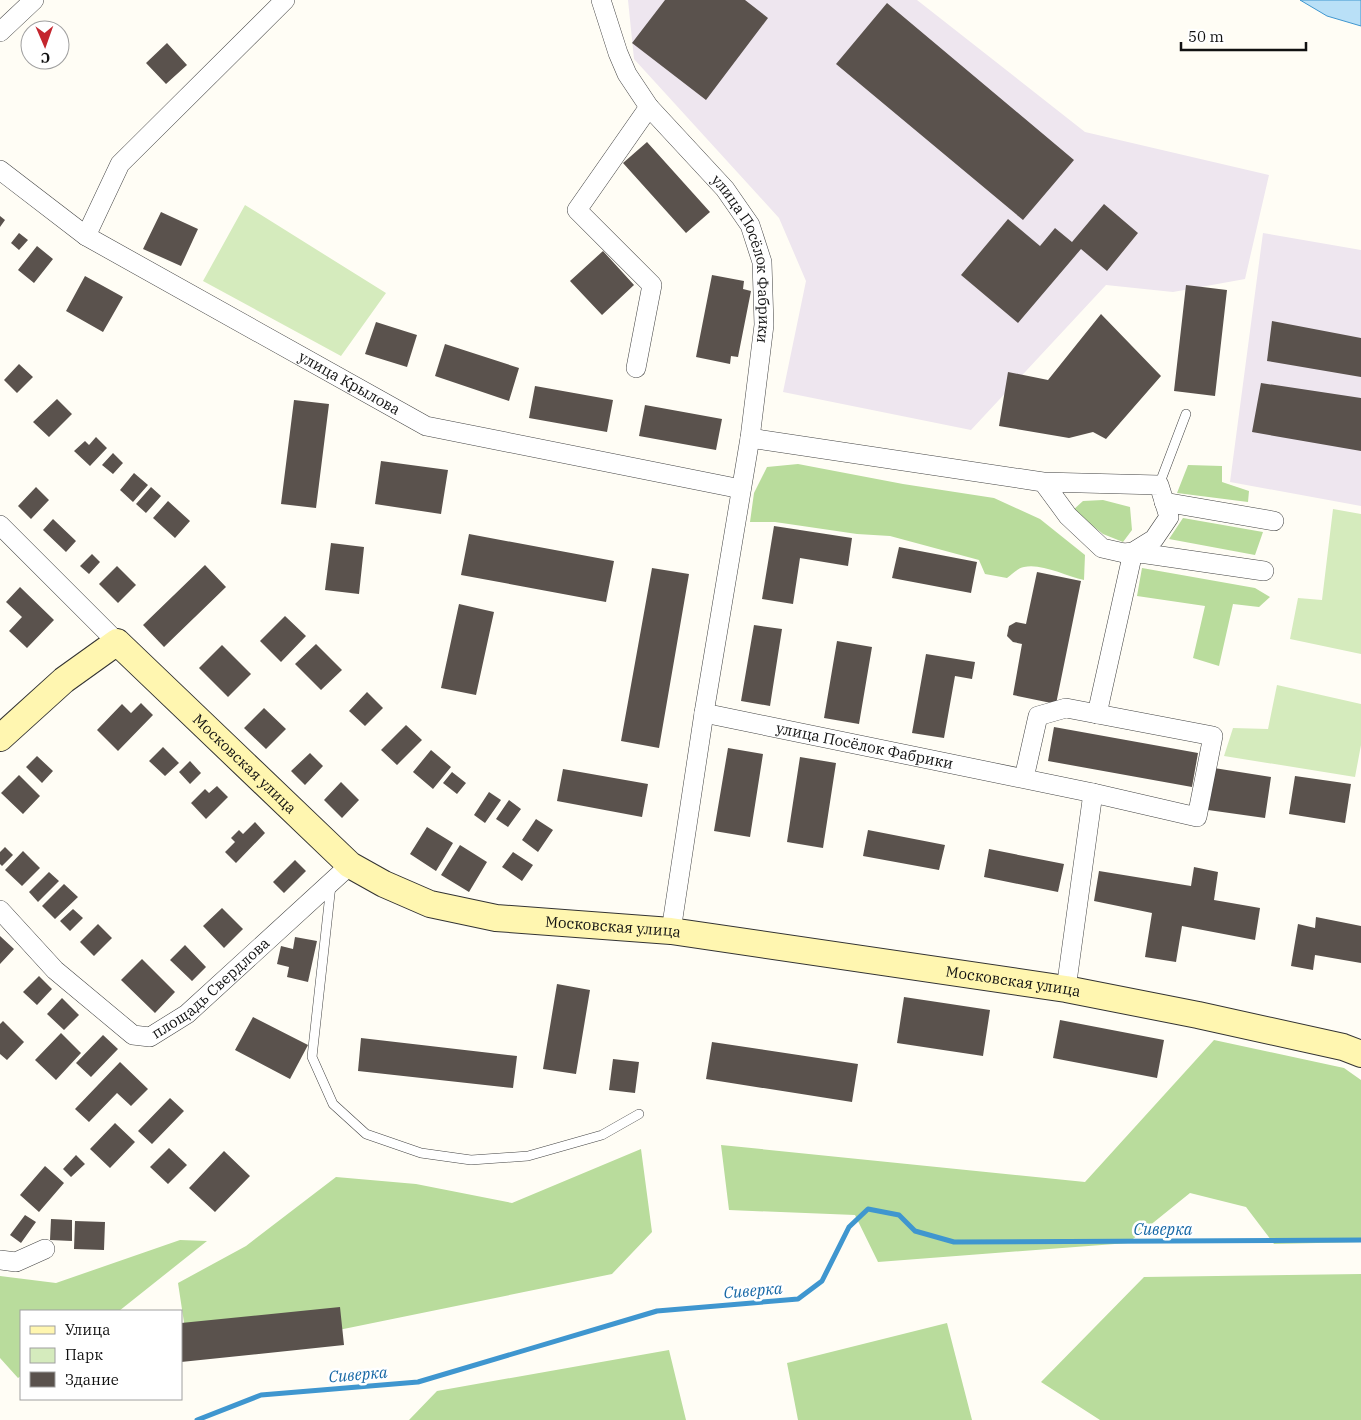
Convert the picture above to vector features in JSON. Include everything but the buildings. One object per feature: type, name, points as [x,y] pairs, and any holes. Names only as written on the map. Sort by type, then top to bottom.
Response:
[{"type":"main road","points":[[0,738],[64,680],[117,642]]},
{"type":"main road","name":"Московская улица","points":[[117,642],[350,865],[384,884],[430,904],[496,918],[671,931],[1066,990],[1198,1015],[1344,1047],[1361,1054]]},
{"type":"street","points":[[0,32],[34,0]]},
{"type":"street","points":[[86,236],[120,164],[285,0]]},
{"type":"street","name":"улица Посёлок Фабрики","points":[[601,0],[618,53],[627,74],[650,108],[725,189],[750,225],[762,262],[764,325],[750,438],[704,713],[671,931]]},
{"type":"street","points":[[636,368],[652,285],[577,210],[650,108]]},
{"type":"street","name":"улица Крылова","points":[[0,170],[86,236],[426,426],[741,489]]},
{"type":"street","points":[[750,438],[1043,482],[1161,493],[1274,520]]},
{"type":"street","points":[[1043,482],[1068,516],[1102,548],[1124,553],[1132,552],[1264,571]]},
{"type":"street","points":[[1097,714],[1132,552],[1154,539],[1169,517],[1161,493]]},
{"type":"street","name":"Московская улица","points":[[0,525],[117,642]]},
{"type":"street","name":"улица Посёлок Фабрики","points":[[704,713],[1024,778],[1198,817],[1213,736],[1066,708],[1038,716],[1024,778]]},
{"type":"street","points":[[1066,990],[1093,793]]},
{"type":"street","name":"площадь Свердлова","points":[[0,910],[55,970],[133,1035],[150,1037],[187,1014],[350,865]]},
{"type":"street","points":[[0,1260],[16,1262],[45,1249]]},
{"type":"lane","points":[[1161,493],[1186,414]]},
{"type":"lane","points":[[331,883],[312,1057],[333,1104],[366,1134],[420,1154],[471,1160],[528,1156],[602,1135],[639,1114]]},
{"type":"shaded area","points":[[628,0],[917,0],[1085,132],[1269,175],[1245,279],[1173,292],[1106,285],[971,430],[783,392],[806,281],[779,218],[634,59]]},
{"type":"shaded area","points":[[1263,233],[1361,250],[1361,506],[1230,482]]},
{"type":"green space","points":[[245,205],[386,293],[341,356],[203,281]]},
{"type":"green space","points":[[798,464],[903,484],[994,498],[1040,519],[1085,555],[1084,580],[1046,568],[1031,566],[1015,571],[1007,578],[985,574],[979,560],[890,536],[857,534],[775,522],[750,522],[754,493],[767,467]]},
{"type":"green space","points":[[1188,465],[1222,466],[1222,482],[1249,491],[1248,502],[1177,493]]},
{"type":"green space","points":[[1103,500],[1130,507],[1132,530],[1123,542],[1103,534],[1073,510],[1083,501]]},
{"type":"green space","points":[[1333,509],[1361,514],[1361,654],[1290,639],[1298,598],[1322,600]]},
{"type":"green space","points":[[1183,518],[1263,532],[1255,555],[1169,539]]},
{"type":"green space","points":[[1142,568],[1255,588],[1270,597],[1259,607],[1233,604],[1219,666],[1193,658],[1205,606],[1137,596]]},
{"type":"green space","points":[[1277,685],[1361,704],[1361,745],[1355,777],[1224,756],[1233,728],[1268,729]]},
{"type":"green space","points":[[1214,1040],[1344,1068],[1361,1080],[1361,1242],[1274,1244],[1246,1207],[1190,1193],[1128,1243],[878,1262],[855,1215],[729,1210],[721,1145],[1085,1182]]},
{"type":"green space","points":[[641,1149],[652,1232],[612,1274],[270,1344],[185,1329],[178,1283],[246,1246],[336,1177],[416,1184],[512,1203]]},
{"type":"green space","points":[[180,1240],[207,1241],[120,1310],[20,1310],[20,1377],[18,1378],[0,1358],[0,1276],[56,1283]]},
{"type":"green space","points":[[1361,1274],[1361,1420],[1100,1420],[1041,1382],[1144,1277]]},
{"type":"green space","points":[[947,1323],[972,1420],[798,1420],[787,1363]]},
{"type":"green space","points":[[669,1350],[686,1420],[409,1420],[437,1391]]},
{"type":"water","points":[[1300,0],[1361,0],[1361,26],[1327,16]]},
{"type":"waterway","name":"Сиверка","points":[[197,1420],[261,1395],[418,1382],[657,1311],[798,1299],[822,1281],[849,1227],[868,1209],[899,1215],[915,1231],[954,1242],[1361,1240]]}]
